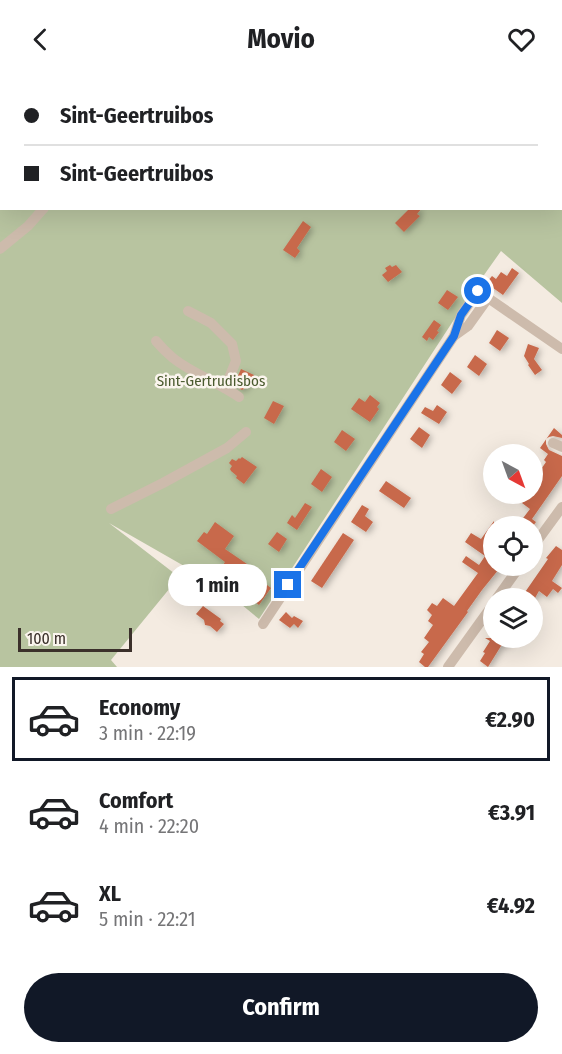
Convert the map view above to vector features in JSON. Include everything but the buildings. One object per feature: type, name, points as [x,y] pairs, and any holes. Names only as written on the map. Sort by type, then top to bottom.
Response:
[{"type":"street","points":[[0,249],[43,210]]},
{"type":"street","points":[[263,624],[454,336],[468,326],[488,298],[562,349]]},
{"type":"street","points":[[188,311],[211,323],[232,344],[236,361],[225,388]]},
{"type":"street","points":[[156,341],[174,359],[239,397]]},
{"type":"street","points":[[111,509],[153,489],[227,448],[246,432]]},
{"type":"street","points":[[543,534],[562,507]]},
{"type":"street","points":[[448,667],[483,618]]},
{"type":"green space","name":"Sint-Gertrudisbos","points":[[0,210],[562,210],[562,303],[501,251],[259,619],[219,586],[109,523],[179,577],[111,660],[117,667],[0,667]]},
{"type":"route","points":[[288,585],[454,336],[461,315],[478,291]]}]
